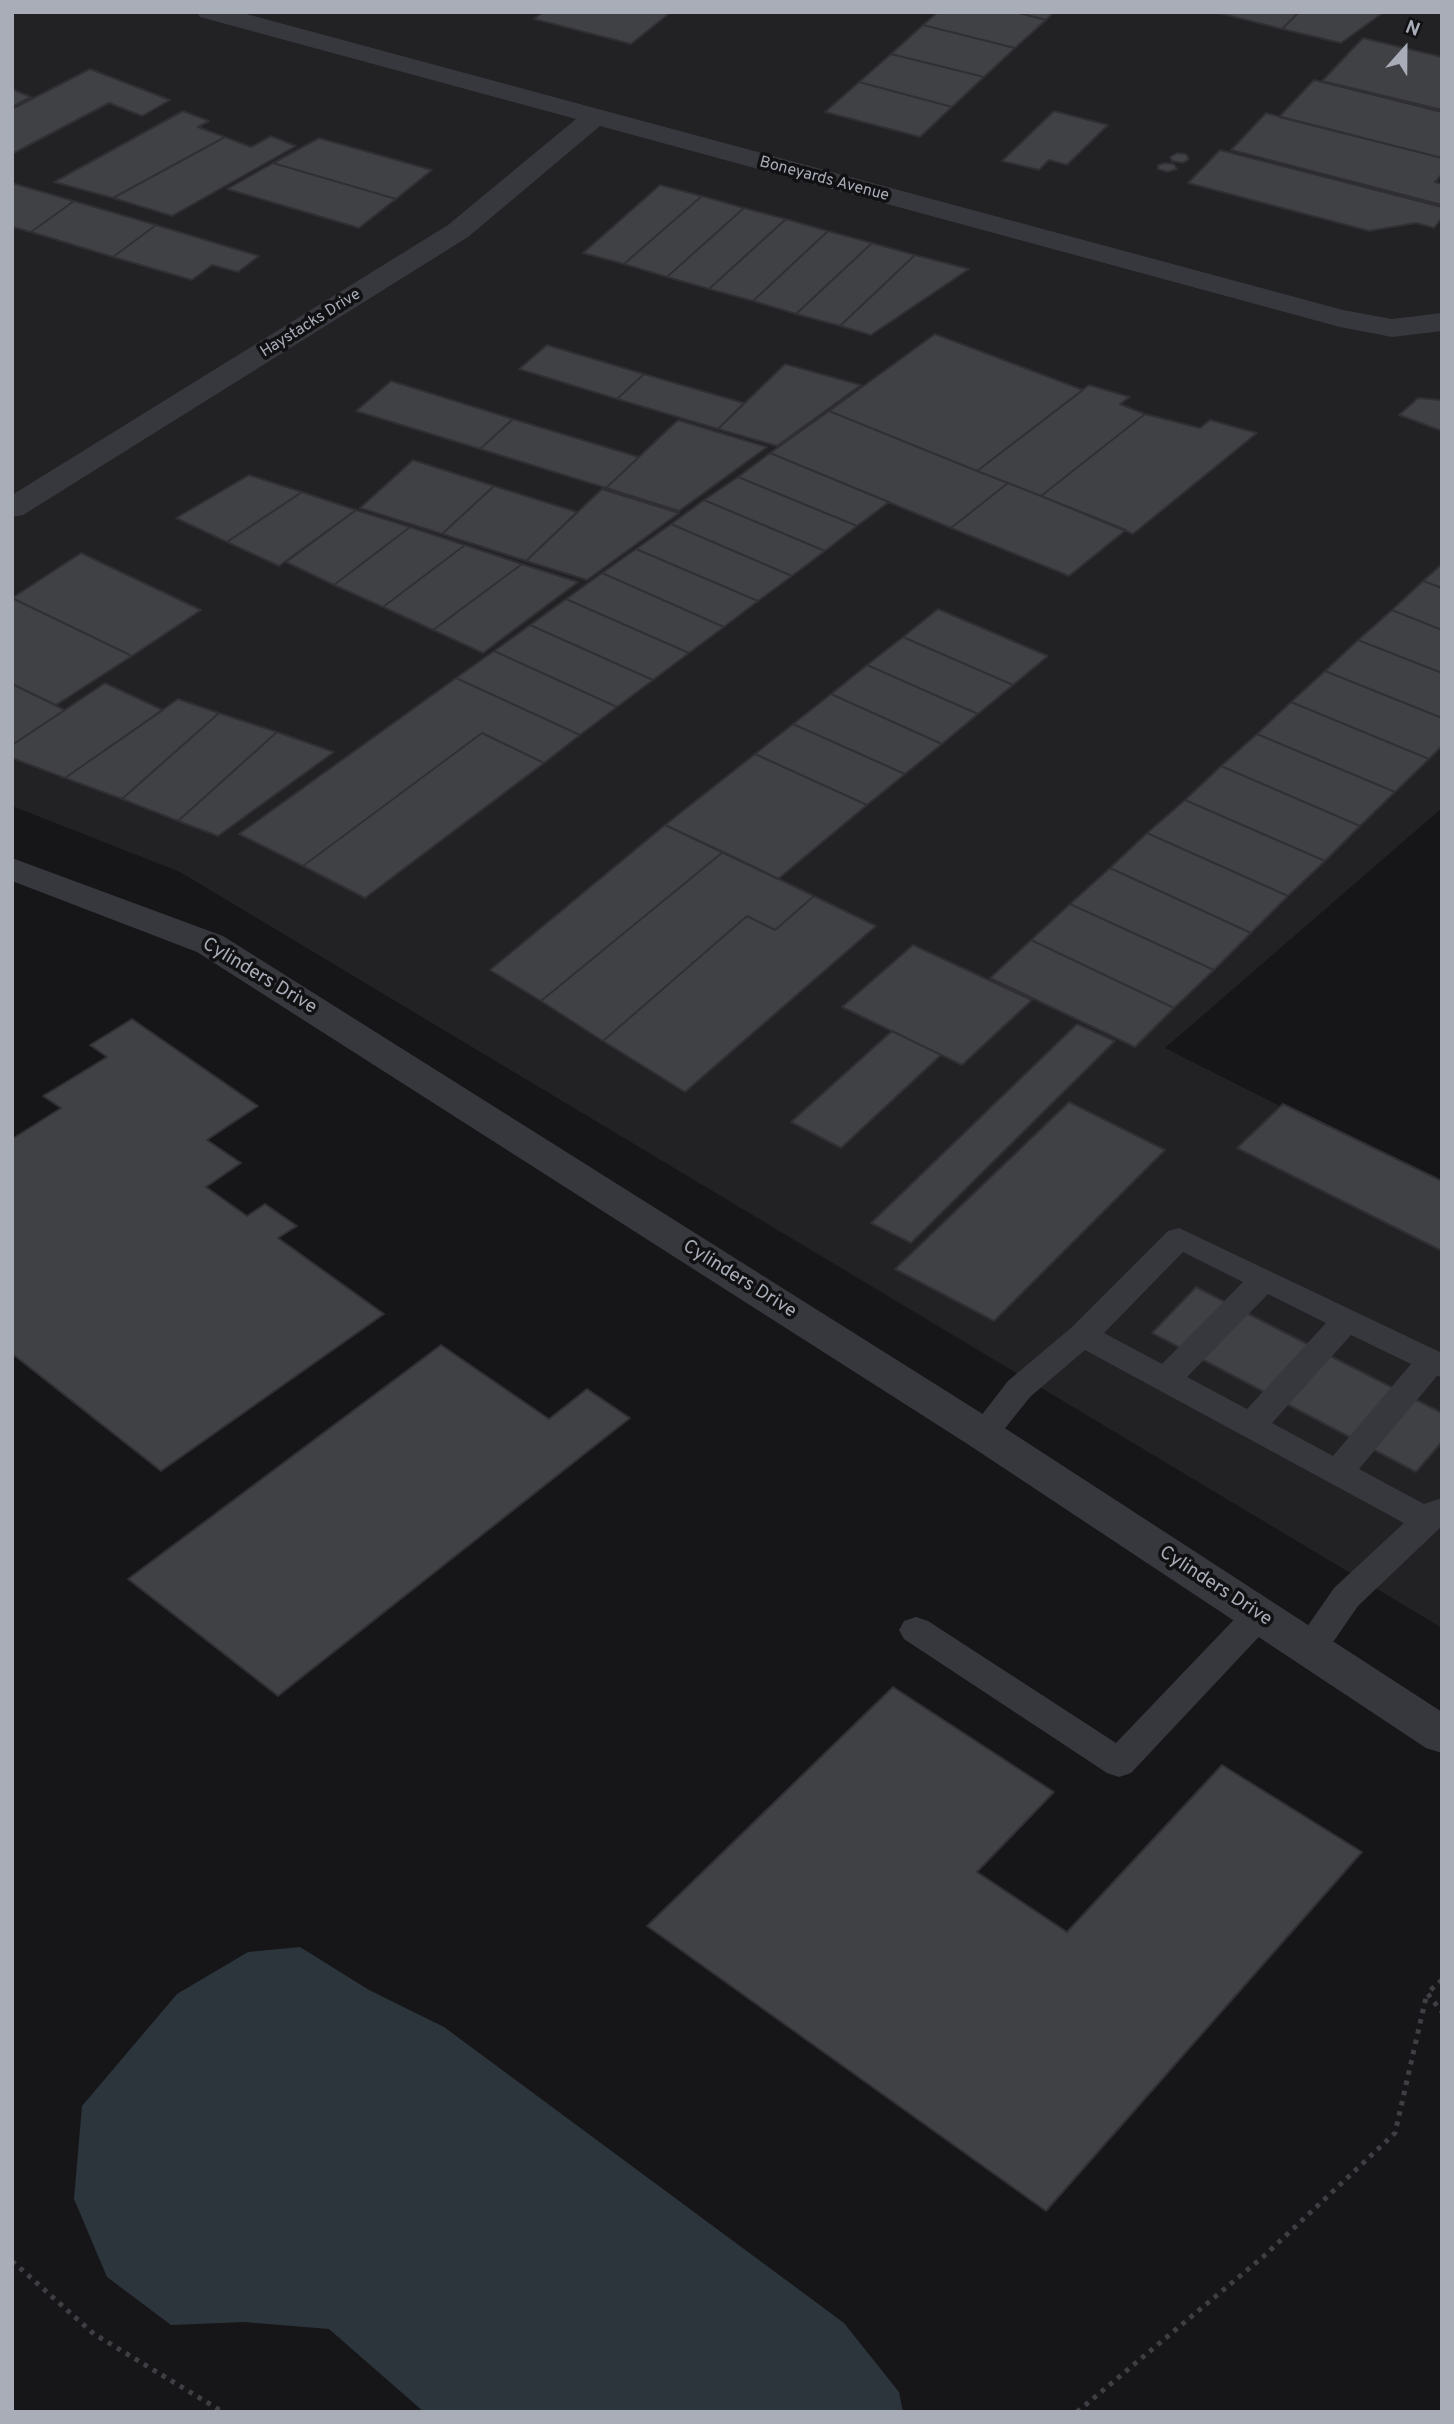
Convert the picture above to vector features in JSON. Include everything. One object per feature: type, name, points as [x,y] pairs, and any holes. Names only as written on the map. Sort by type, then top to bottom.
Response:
[{"type":"street","name":"Boneyards Avenue","points":[[209,12],[1340,318],[1392,328],[1442,322]]},
{"type":"street","name":"Haystacks Drive","points":[[12,508],[458,231],[594,117]]},
{"type":"street","name":"Cylinders Drive","points":[[12,869],[210,944],[983,1434],[1442,1735]]},
{"type":"lane","points":[[983,1434],[1019,1389],[1083,1335],[1179,1238],[1437,1364],[1338,1472]]},
{"type":"lane","points":[[1166,1379],[1264,1279]]},
{"type":"lane","points":[[1251,1425],[1348,1320]]},
{"type":"lane","points":[[1083,1335],[1338,1472],[1434,1513],[1346,1597],[1310,1649]]},
{"type":"lane","points":[[916,1630],[1119,1763],[1258,1616]]},
{"type":"path","points":[[1077,2412],[1264,2256],[1395,2133],[1427,1993],[1442,1980]]},
{"type":"path","points":[[1427,1993],[1442,2012]]},
{"type":"path","points":[[12,2261],[94,2334],[223,2412]]},
{"type":"shaded area","points":[[12,12],[1442,12],[1442,808],[1165,1048],[1442,1188],[1442,1628],[180,872],[12,806]]},
{"type":"shaded area","points":[[300,1947],[369,1990],[444,2027],[844,2323],[899,2392],[903,2412],[424,2412],[329,2329],[244,2322],[171,2325],[107,2277],[74,2199],[82,2106],[177,1994],[248,1952]]},
{"type":"building","points":[[543,12],[671,12],[631,44],[534,19]]},
{"type":"building","points":[[938,12],[1015,12],[1046,20],[1015,48],[923,25]]},
{"type":"building","points":[[1015,12],[1054,12],[1046,20]]},
{"type":"building","points":[[1215,12],[1299,12],[1282,29]]},
{"type":"building","points":[[1299,12],[1384,12],[1341,43],[1282,29]]},
{"type":"building","points":[[923,25],[1015,48],[984,77],[891,54]]},
{"type":"building","points":[[1363,38],[1442,57],[1442,110],[1322,81]]},
{"type":"building","points":[[891,54],[984,77],[952,107],[859,82]]},
{"type":"building","points":[[90,69],[170,100],[142,116],[109,103],[12,154],[12,109]]},
{"type":"building","points":[[1314,80],[1442,112],[1442,158],[1279,117]]},
{"type":"building","points":[[859,82],[952,107],[920,137],[825,112]]},
{"type":"building","points":[[12,89],[31,97],[12,107]]},
{"type":"building","points":[[183,111],[209,121],[198,127],[225,137],[113,198],[54,182]]},
{"type":"building","points":[[1054,111],[1108,125],[1067,165],[1049,160],[1039,170],[1002,161]]},
{"type":"building","points":[[1266,113],[1442,158],[1442,174],[1435,182],[1442,184],[1442,205],[1231,150]]},
{"type":"building","points":[[271,136],[296,146],[172,216],[113,198],[225,137],[251,147]]},
{"type":"building","points":[[319,138],[432,170],[396,199],[273,163]]},
{"type":"building","points":[[1220,150],[1442,207],[1442,218],[1434,228],[1416,223],[1369,231],[1188,183]]},
{"type":"building","points":[[1177,153],[1186,154],[1189,159],[1183,163],[1172,161],[1170,157]]},
{"type":"building","points":[[273,163],[396,199],[359,228],[227,189]]},
{"type":"building","points":[[1174,164],[1177,169],[1167,172],[1158,169],[1158,165]]},
{"type":"building","points":[[12,183],[74,201],[31,232],[12,227]]},
{"type":"building","points":[[660,185],[702,196],[624,264],[583,253]]},
{"type":"building","points":[[702,196],[744,208],[667,277],[624,264]]},
{"type":"building","points":[[74,201],[156,225],[113,257],[31,232]]},
{"type":"building","points":[[744,208],[786,219],[709,289],[667,277]]},
{"type":"building","points":[[786,219],[828,231],[753,301],[709,289]]},
{"type":"building","points":[[156,225],[259,256],[238,272],[212,265],[192,280],[113,257]]},
{"type":"building","points":[[828,231],[872,243],[796,314],[753,301]]},
{"type":"building","points":[[872,243],[915,255],[840,326],[796,314]]},
{"type":"building","points":[[915,255],[969,269],[871,335],[840,326]]},
{"type":"building","points":[[935,334],[1083,390],[977,471],[829,411]]},
{"type":"building","points":[[547,345],[644,374],[617,399],[519,369]]},
{"type":"building","points":[[785,364],[861,385],[777,446],[718,429]]},
{"type":"building","points":[[644,374],[744,403],[718,429],[617,399]]},
{"type":"building","points":[[391,381],[513,419],[480,449],[356,411]]},
{"type":"building","points":[[1089,385],[1130,397],[1120,404],[1145,414],[1041,496],[977,471]]},
{"type":"building","points":[[1418,398],[1442,400],[1442,431],[1399,415]]},
{"type":"building","points":[[829,411],[1008,483],[951,528],[770,453]]},
{"type":"building","points":[[1145,414],[1200,428],[1210,420],[1257,433],[1133,534],[1041,496]]},
{"type":"building","points":[[513,419],[639,457],[606,488],[480,449]]},
{"type":"building","points":[[678,420],[767,447],[679,511],[606,488]]},
{"type":"building","points":[[770,453],[889,502],[857,526],[738,477]]},
{"type":"building","points":[[413,460],[494,486],[442,534],[360,508]]},
{"type":"building","points":[[249,475],[302,492],[227,542],[176,518]]},
{"type":"building","points":[[738,477],[857,526],[825,551],[704,500]]},
{"type":"building","points":[[1008,483],[1126,530],[1069,576],[951,528]]},
{"type":"building","points":[[494,486],[577,512],[526,561],[442,534]]},
{"type":"building","points":[[602,489],[679,513],[587,580],[526,561]]},
{"type":"building","points":[[302,492],[356,510],[279,566],[227,542]]},
{"type":"building","points":[[704,500],[825,551],[792,576],[671,524]]},
{"type":"building","points":[[356,510],[410,527],[334,585],[286,562]]},
{"type":"building","points":[[671,524],[792,576],[758,601],[636,549]]},
{"type":"building","points":[[410,527],[465,545],[383,607],[334,585]]},
{"type":"building","points":[[465,545],[522,564],[433,630],[383,607]]},
{"type":"building","points":[[636,549],[758,601],[724,627],[602,573]]},
{"type":"building","points":[[81,553],[201,610],[132,656],[12,598]]},
{"type":"building","points":[[522,564],[578,582],[483,653],[433,630]]},
{"type":"building","points":[[1442,564],[1442,588],[1423,581]]},
{"type":"building","points":[[602,573],[724,627],[689,653],[566,599]]},
{"type":"building","points":[[1423,581],[1442,588],[1442,630],[1392,610]]},
{"type":"building","points":[[12,598],[132,656],[56,705],[12,684]]},
{"type":"building","points":[[566,599],[689,653],[653,680],[530,625]]},
{"type":"building","points":[[938,609],[1048,656],[1013,685],[903,637]]},
{"type":"building","points":[[1392,610],[1442,630],[1442,673],[1358,640]]},
{"type":"building","points":[[530,625],[653,680],[617,707],[494,651]]},
{"type":"building","points":[[903,637],[1013,685],[978,714],[867,665]]},
{"type":"building","points":[[1358,640],[1442,673],[1442,718],[1325,671]]},
{"type":"building","points":[[494,651],[617,707],[580,735],[456,678]]},
{"type":"building","points":[[867,665],[978,714],[942,744],[831,694]]},
{"type":"building","points":[[1325,671],[1442,718],[1442,746],[1429,759],[1291,702]]},
{"type":"building","points":[[456,678],[580,735],[544,763],[482,733],[303,866],[239,834]]},
{"type":"building","points":[[105,683],[163,710],[65,778],[12,758],[12,745]]},
{"type":"building","points":[[12,684],[65,710],[12,745]]},
{"type":"building","points":[[831,694],[942,744],[905,774],[793,724]]},
{"type":"building","points":[[178,699],[219,713],[122,799],[65,778]]},
{"type":"building","points":[[1291,702],[1429,759],[1395,792],[1257,734]]},
{"type":"building","points":[[219,713],[277,732],[178,821],[122,799]]},
{"type":"building","points":[[793,724],[905,774],[867,805],[755,754]]},
{"type":"building","points":[[277,732],[334,752],[218,836],[178,821]]},
{"type":"building","points":[[482,733],[544,763],[365,898],[303,866]]},
{"type":"building","points":[[1257,734],[1395,792],[1360,826],[1221,766]]},
{"type":"building","points":[[755,754],[867,805],[778,879],[665,825]]},
{"type":"building","points":[[1221,766],[1360,826],[1325,861],[1185,800]]},
{"type":"building","points":[[1185,800],[1325,861],[1288,896],[1147,833]]},
{"type":"building","points":[[665,825],[723,852],[541,1001],[490,970]]},
{"type":"building","points":[[1147,833],[1288,896],[1251,933],[1110,868]]},
{"type":"building","points":[[723,852],[814,896],[775,930],[747,916],[603,1041],[541,1001]]},
{"type":"building","points":[[1110,868],[1251,933],[1214,970],[1070,904]]},
{"type":"building","points":[[814,896],[876,926],[685,1092],[603,1041],[747,916],[775,930]]},
{"type":"building","points":[[1070,904],[1214,970],[1174,1008],[1031,940]]},
{"type":"building","points":[[1031,940],[1174,1008],[1135,1047],[990,978]]},
{"type":"building","points":[[913,945],[1032,1000],[962,1065],[842,1007]]},
{"type":"building","points":[[132,1019],[258,1106],[207,1140],[241,1163],[206,1187],[247,1216],[265,1204],[297,1226],[278,1238],[384,1314],[161,1471],[15,1356],[12,1358],[12,1139],[61,1108],[43,1096],[107,1057],[90,1045]]},
{"type":"building","points":[[1077,1024],[1115,1041],[911,1243],[871,1223]]},
{"type":"building","points":[[892,1031],[941,1055],[841,1148],[791,1122]]},
{"type":"building","points":[[1069,1102],[1165,1150],[994,1321],[895,1269]]},
{"type":"building","points":[[1283,1104],[1442,1181],[1442,1251],[1237,1148]]},
{"type":"building","points":[[1196,1287],[1442,1413],[1442,1442],[1416,1472],[1152,1333]]},
{"type":"building","points":[[441,1345],[549,1419],[587,1389],[630,1418],[278,1696],[128,1579]]},
{"type":"building","points":[[893,1687],[1054,1792],[977,1872],[1067,1932],[1222,1765],[1362,1852],[1046,2211],[647,1926]]}]
